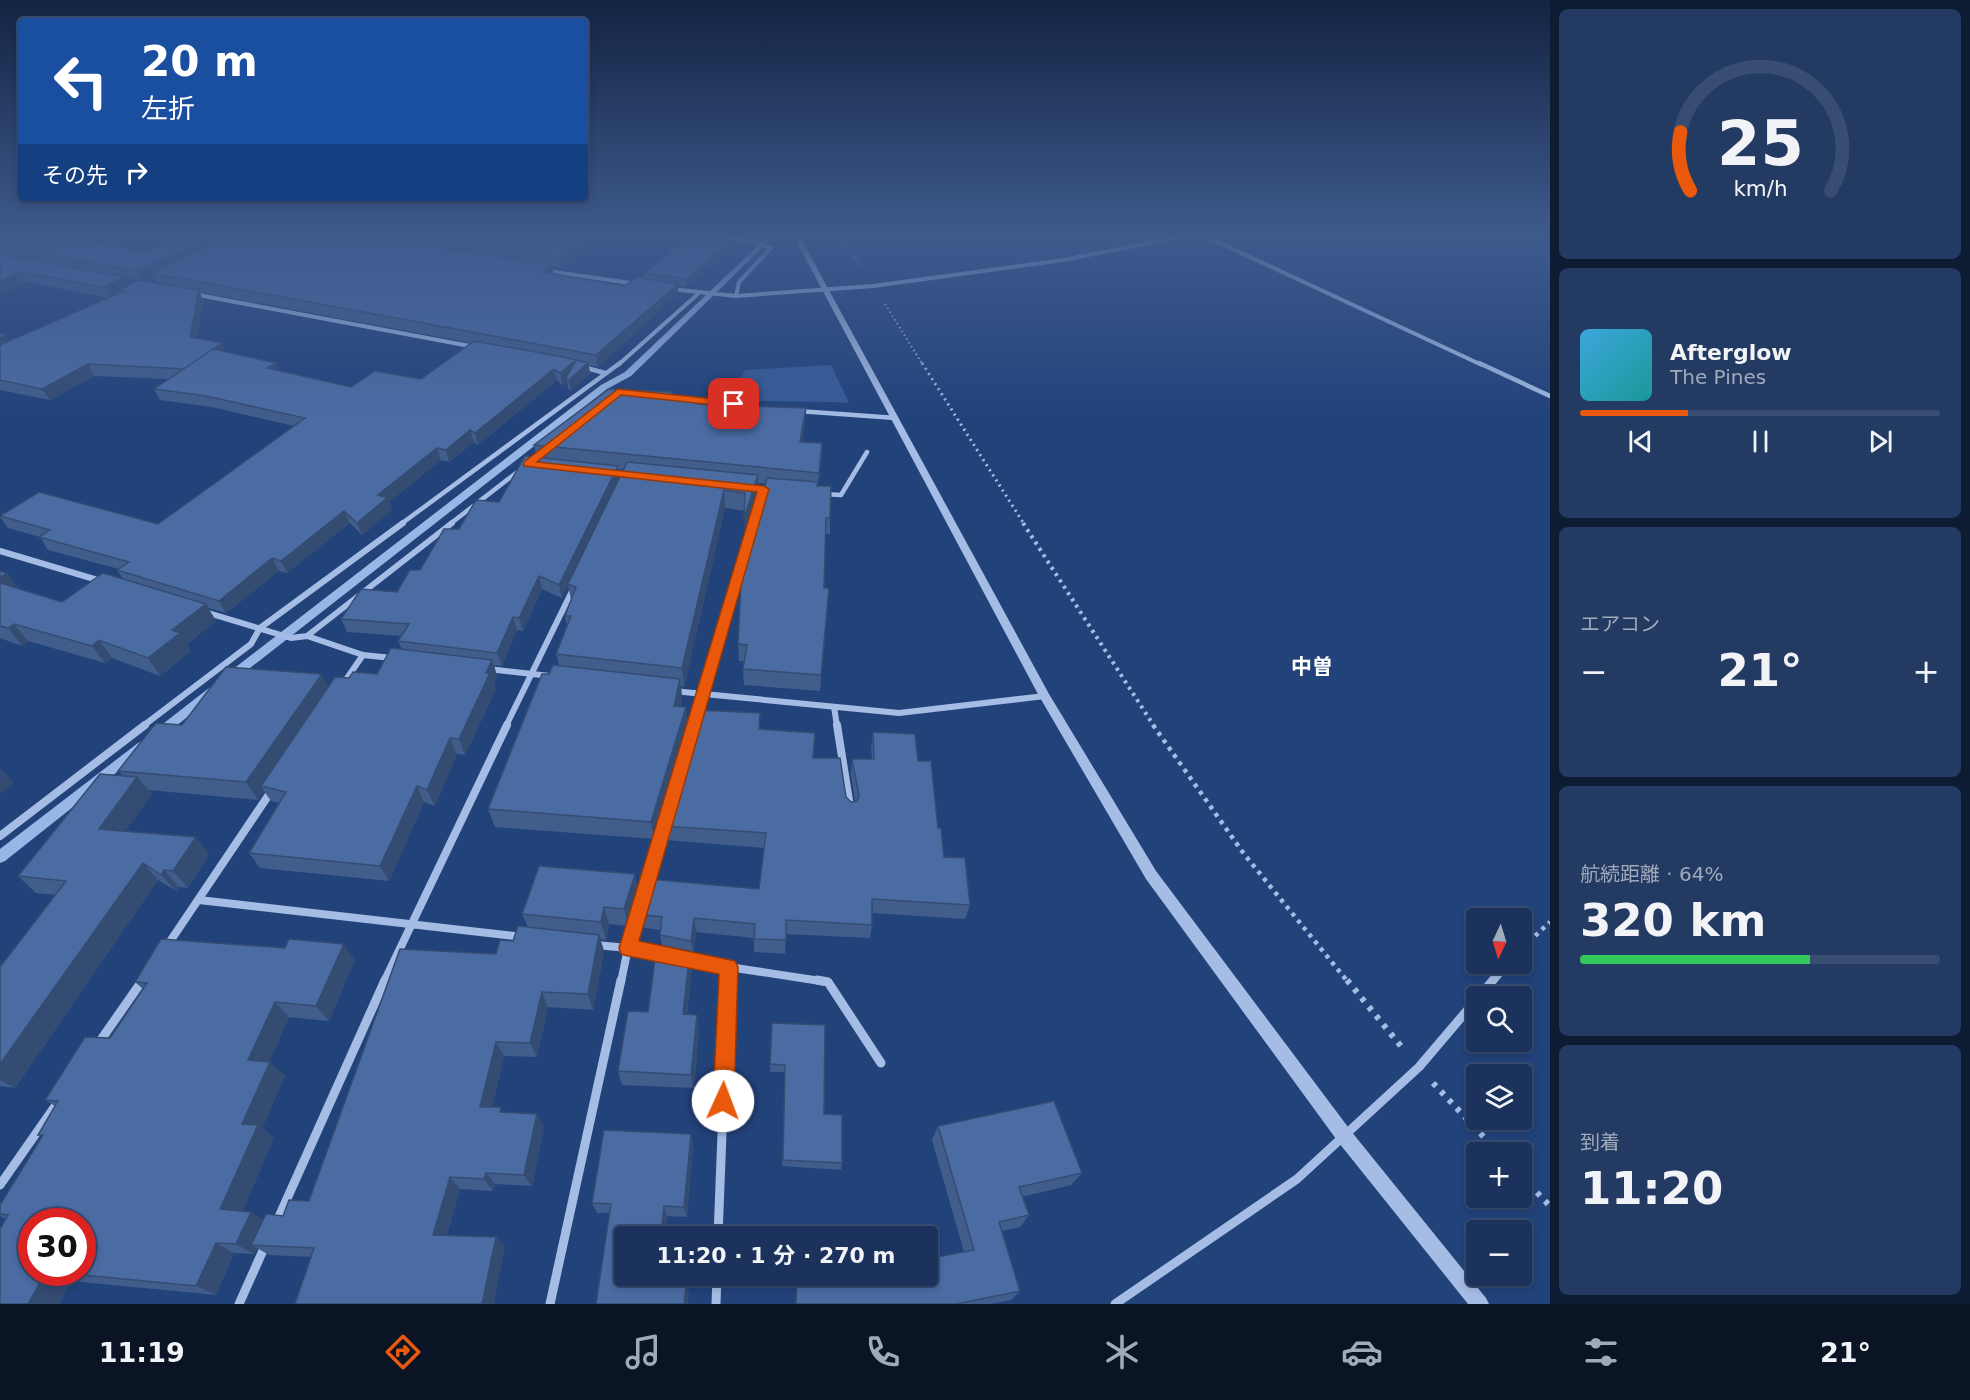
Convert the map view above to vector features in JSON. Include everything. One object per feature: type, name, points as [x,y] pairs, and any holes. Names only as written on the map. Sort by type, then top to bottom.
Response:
[{"type":"street","points":[[216,298],[479,348]]},
{"type":"street","points":[[0,836],[251,644],[260,628],[632,354],[694,298]]},
{"type":"street","points":[[830,298],[1045,696],[1151,875],[1345,1137],[1480,1304]]},
{"type":"street","points":[[1339,298],[1550,396]]},
{"type":"street","points":[[572,365],[605,373]]},
{"type":"street","points":[[664,397],[757,406]]},
{"type":"street","points":[[791,410],[896,418]]},
{"type":"street","points":[[819,493],[841,495],[867,452]]},
{"type":"street","points":[[307,636],[528,464]]},
{"type":"street","points":[[752,488],[775,490]]},
{"type":"street","points":[[644,893],[701,694],[764,489]]},
{"type":"street","points":[[0,551],[113,585]]},
{"type":"street","points":[[273,1228],[410,925],[577,580]]},
{"type":"street","points":[[192,608],[291,638],[307,636],[363,655],[397,659]]},
{"type":"street","points":[[337,694],[363,655]]},
{"type":"street","points":[[476,668],[555,677]]},
{"type":"street","points":[[667,690],[899,713],[1045,696]]},
{"type":"street","points":[[834,707],[851,811]]},
{"type":"street","points":[[158,959],[278,782]]},
{"type":"street","points":[[199,900],[536,938]]},
{"type":"street","points":[[550,1304],[628,948],[641,904]]},
{"type":"street","points":[[582,943],[628,948],[729,967],[828,981],[881,1063]]},
{"type":"street","points":[[718,1226],[729,967]]},
{"type":"street","points":[[96,1047],[151,969]]},
{"type":"street","points":[[1488,986],[1499,974]]},
{"type":"street","points":[[1115,1304],[1284,1190],[1345,1137],[1419,1067],[1466,1012]]},
{"type":"street","points":[[0,1185],[62,1096]]},
{"type":"street","points":[[239,1304],[268,1239]]},
{"type":"street","points":[[716,1304],[717,1286]]},
{"type":"path","points":[[882,301],[1132,695],[1244,854],[1419,1067],[1489,1142]]},
{"type":"path","points":[[1532,939],[1550,922]]},
{"type":"path","points":[[1532,1187],[1550,1206]]},
{"type":"shaded area","points":[[831,365],[849,403],[728,399],[745,370]]},
{"type":"building","points":[[108,298],[197,298],[190,337],[222,343],[213,349],[276,363],[267,368],[351,387],[375,371],[421,379],[474,341],[576,360],[560,373],[554,369],[475,433],[470,430],[446,450],[437,448],[378,495],[387,498],[357,523],[344,511],[281,561],[272,558],[219,601],[117,570],[129,562],[39,537],[50,530],[0,516],[39,492],[158,524],[305,418],[206,396],[154,389],[184,369],[88,364],[42,389],[0,380],[0,345]]},
{"type":"building","points":[[287,298],[662,298],[596,355]]},
{"type":"building","points":[[576,360],[588,363],[569,380],[566,378]]},
{"type":"building","points":[[609,389],[672,392],[669,400],[698,401],[697,404],[806,408],[800,442],[822,443],[819,473],[534,445]]},
{"type":"building","points":[[525,456],[618,466],[559,585],[539,576],[519,618],[513,617],[497,653],[398,641],[409,624],[341,619],[361,589],[397,592],[410,570],[420,570],[444,529],[459,529],[476,500],[499,502]]},
{"type":"building","points":[[627,462],[758,475],[744,518],[745,493],[724,490],[682,668],[556,654],[571,616],[565,616],[576,587],[568,584]]},
{"type":"building","points":[[767,478],[818,482],[817,486],[831,486],[830,518],[826,518],[824,588],[829,588],[821,675],[743,669],[747,645],[738,644],[742,564]]},
{"type":"building","points":[[103,573],[206,604],[172,630],[180,633],[148,658],[99,640],[92,646],[14,624],[8,628],[0,626],[0,583],[62,602]]},
{"type":"building","points":[[391,648],[492,660],[486,673],[490,673],[459,739],[450,738],[427,790],[417,786],[380,866],[249,853],[286,792],[261,786],[335,677],[349,678],[353,672],[377,674]]},
{"type":"building","points":[[553,665],[680,679],[674,706],[686,707],[651,822],[488,809],[542,674],[549,674]]},
{"type":"building","points":[[226,667],[322,674],[246,782],[118,771],[156,723],[182,725]]},
{"type":"building","points":[[698,710],[760,713],[759,729],[815,733],[813,758],[840,758],[846,797],[851,802],[857,801],[859,796],[852,759],[874,759],[873,732],[915,734],[918,761],[931,761],[938,828],[941,828],[944,857],[965,858],[970,905],[872,899],[872,925],[786,920],[786,940],[754,939],[755,924],[694,918],[691,941],[660,935],[662,917],[637,914],[648,879],[759,889],[766,833],[664,826]]},
{"type":"building","points":[[100,774],[137,777],[99,829],[196,837],[173,871],[164,870],[161,875],[143,863],[0,1064],[0,967],[66,881],[18,876]]},
{"type":"building","points":[[539,866],[635,874],[624,909],[604,907],[601,922],[522,914]]},
{"type":"building","points":[[518,926],[599,935],[588,994],[542,992],[530,1043],[496,1042],[480,1107],[501,1107],[500,1112],[537,1114],[524,1175],[486,1173],[484,1179],[450,1177],[433,1235],[496,1237],[482,1304],[295,1304],[314,1248],[251,1245],[266,1214],[283,1216],[289,1200],[309,1201],[400,949],[496,954],[500,940],[513,941]]},
{"type":"building","points":[[161,939],[285,948],[289,939],[344,944],[316,1006],[275,1002],[248,1060],[270,1062],[242,1124],[258,1125],[220,1209],[251,1212],[236,1244],[216,1243],[196,1286],[96,1276],[96,1208],[18,1208],[18,1286],[38,1286],[28,1304],[0,1304],[0,1229],[8,1215],[0,1214],[0,1205],[43,1135],[38,1135],[58,1101],[45,1100],[85,1037],[110,1038],[147,983],[135,982]]},
{"type":"building","points":[[657,945],[690,951],[683,1014],[697,1015],[691,1075],[618,1071],[628,1011],[648,1012]]},
{"type":"building","points":[[772,1023],[825,1025],[824,1114],[842,1115],[842,1163],[783,1160],[785,1065],[770,1064]]},
{"type":"building","points":[[1054,1101],[1082,1173],[1019,1187],[1029,1215],[999,1222],[1020,1291],[956,1304],[796,1304],[797,1286],[938,1286],[938,1257],[974,1250],[938,1126]]},
{"type":"building","points":[[604,1130],[691,1134],[684,1207],[664,1206],[662,1226],[614,1226],[614,1286],[686,1286],[684,1304],[596,1304],[611,1204],[592,1203]]},
{"type":"waterway","points":[[232,676],[604,387],[628,374],[707,298]]},
{"type":"waterway","points":[[159,733],[213,691]]},
{"type":"waterway","points":[[0,857],[142,746]]},
{"type":"district","name":"中曽","points":[[1312,667]]},
{"type":"route","points":[[723,1101],[729,967],[628,948],[701,694],[764,489],[528,464],[618,392],[734,404]]}]
